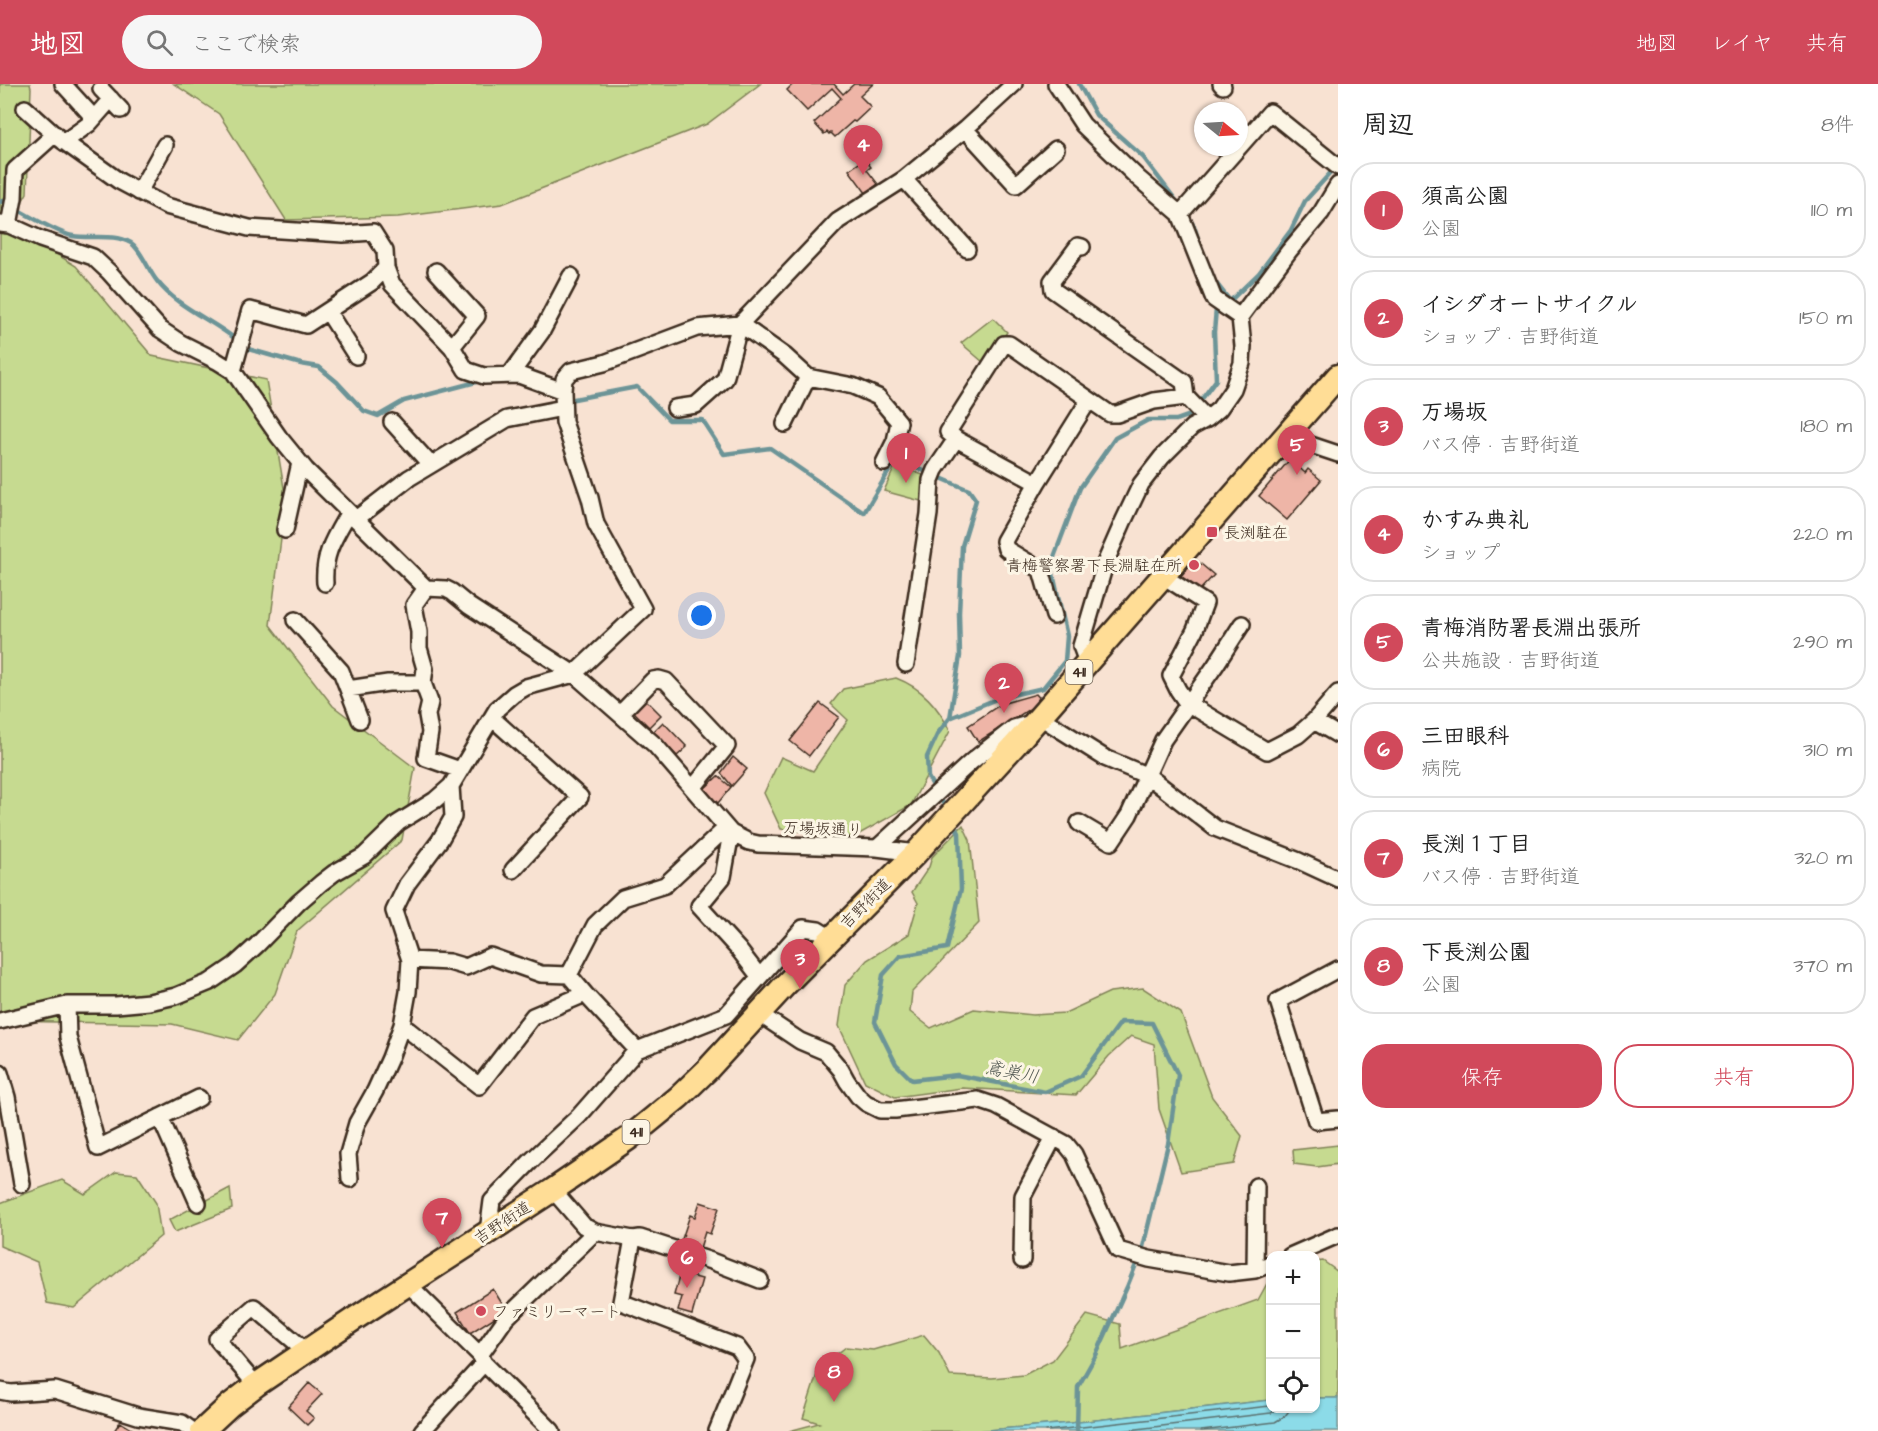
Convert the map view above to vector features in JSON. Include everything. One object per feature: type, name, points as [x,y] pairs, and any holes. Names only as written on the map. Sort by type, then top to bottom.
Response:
[{"type":"highway","name":"吉野街道","points":[[202,1431],[256,1385],[553,1190],[628,1138],[679,1097],[916,853],[1037,720],[1338,376]]},
{"type":"street","points":[[63,84],[94,118]]},
{"type":"street","points":[[675,408],[696,405],[725,379],[740,324],[838,220],[904,179],[965,129],[1014,84]]},
{"type":"street","points":[[1056,84],[1083,125],[1138,178],[1184,211],[1208,287],[1217,301],[1237,314],[1243,346],[1242,363],[1233,389],[1218,409],[1192,427],[1162,457],[1142,484],[1123,522],[1106,561],[1081,646],[1087,662]]},
{"type":"street","points":[[111,100],[89,124],[60,138],[15,170],[14,198],[5,224],[93,257],[160,329],[233,371],[300,463],[426,588],[446,589],[452,592],[469,606],[574,674],[655,745],[728,830],[723,878],[699,906],[759,976]]},
{"type":"street","points":[[25,108],[60,138],[119,181],[166,206],[249,228],[343,234],[373,232],[385,251],[386,268],[392,284],[452,347],[466,370],[484,376],[519,375],[563,391]]},
{"type":"street","points":[[1184,211],[1270,112],[1334,163]]},
{"type":"street","points":[[965,129],[1016,185],[1056,149]]},
{"type":"street","points":[[139,192],[165,145]]},
{"type":"street","points":[[904,179],[967,249]]},
{"type":"street","points":[[1237,314],[1321,213],[1338,185]]},
{"type":"street","points":[[1082,248],[1078,246],[1052,281],[1053,290],[1184,382],[1188,399],[1205,416]]},
{"type":"street","points":[[233,371],[250,310],[306,325],[372,282],[386,268]]},
{"type":"street","points":[[436,271],[477,316],[452,347]]},
{"type":"street","points":[[510,375],[542,331],[571,276]]},
{"type":"street","points":[[328,312],[356,356]]},
{"type":"street","points":[[0,1021],[67,1005],[149,1002],[176,996],[210,982],[235,965],[321,883],[364,856],[398,823],[435,800],[450,786],[497,709],[520,691],[574,674],[643,609],[596,524],[590,498],[564,422],[564,379],[571,371],[604,363],[697,328],[740,324],[785,356],[808,377],[852,386],[878,397],[899,422],[895,441],[884,463]]},
{"type":"street","points":[[1037,483],[956,439],[948,432],[1004,344],[1009,344],[1110,414],[1117,414],[1154,401],[1188,399]]},
{"type":"street","points":[[785,424],[808,377]]},
{"type":"street","points":[[1054,616],[1041,570],[1006,549],[1004,541],[1089,400]]},
{"type":"street","points":[[325,583],[324,567],[329,547],[353,515],[507,419],[563,408]]},
{"type":"street","points":[[392,422],[430,465]]},
{"type":"street","points":[[1287,436],[1338,454]]},
{"type":"street","points":[[906,664],[933,475],[956,439]]},
{"type":"street","points":[[285,530],[300,463]]},
{"type":"street","points":[[1162,576],[1205,603],[1195,630],[1171,676],[1187,703],[1267,751],[1298,735],[1338,693]]},
{"type":"street","points":[[426,588],[414,605],[420,632],[419,648],[425,669],[423,683],[430,702],[428,714],[430,732],[426,758],[460,770]]},
{"type":"street","points":[[295,620],[341,671],[360,720]]},
{"type":"street","points":[[1079,824],[1111,842],[1129,815],[1163,740],[1242,624]]},
{"type":"street","points":[[620,714],[653,680],[666,681],[727,746],[693,788]]},
{"type":"street","points":[[348,689],[388,683],[423,683]]},
{"type":"street","points":[[492,718],[580,797],[513,870]]},
{"type":"street","points":[[877,848],[972,761],[1014,728],[1037,720],[1105,758],[1148,776],[1215,828],[1338,879]]},
{"type":"street","points":[[1314,720],[1338,735]]},
{"type":"street","points":[[350,1179],[348,1154],[357,1123],[375,1091],[402,1024],[408,992],[410,960],[394,911],[407,884],[440,840],[453,817],[450,786]]},
{"type":"street","points":[[569,975],[595,924],[623,898],[665,885],[728,830]]},
{"type":"street","name":"万場坂通り","points":[[728,830],[749,842],[758,844],[877,848],[916,853]]},
{"type":"street","points":[[488,1232],[492,1201],[579,1116],[637,1050],[726,1015],[803,928],[818,930],[831,938]]},
{"type":"street","points":[[410,960],[449,962],[465,967],[490,956],[541,974],[569,975],[637,1050]]},
{"type":"street","points":[[1338,969],[1278,1001],[1316,1121],[1338,1119]]},
{"type":"street","points":[[402,1024],[479,1086],[533,1016],[585,994]]},
{"type":"street","points":[[67,1005],[68,1037],[98,1148],[199,1098]]},
{"type":"street","points":[[759,1013],[800,1041],[826,1052],[858,1096],[880,1110],[978,1100],[996,1106],[1066,1144],[1074,1154],[1118,1250],[1149,1259],[1229,1273],[1255,1270],[1266,1266]]},
{"type":"street","points":[[0,1073],[7,1097],[22,1184]]},
{"type":"street","points":[[160,1118],[198,1203]]},
{"type":"street","points":[[1022,1260],[1023,1196],[1054,1137]]},
{"type":"street","points":[[1255,1270],[1256,1186]]},
{"type":"street","points":[[553,1190],[584,1226],[595,1232],[633,1239],[640,1238],[760,1280]]},
{"type":"street","points":[[422,1431],[482,1359],[506,1318],[595,1232]]},
{"type":"street","points":[[1301,1251],[1338,1235]]},
{"type":"street","points":[[633,1239],[621,1302],[737,1347],[746,1359],[717,1431]]},
{"type":"street","points":[[408,1284],[482,1359],[544,1428]]},
{"type":"street","points":[[256,1385],[217,1339],[254,1307],[306,1352]]},
{"type":"street","points":[[0,1391],[11,1393],[55,1390],[138,1416],[182,1423],[193,1431]]},
{"type":"green space","points":[[0,84],[30,84],[31,88],[27,193],[9,225],[76,266],[152,356],[266,380],[286,500],[270,625],[333,706],[415,768],[402,840],[297,931],[275,994],[238,1040],[172,1024],[0,1021]]},
{"type":"green space","points":[[174,84],[760,84],[707,124],[502,204],[398,217],[286,220],[219,114]]},
{"type":"green space","points":[[993,318],[1007,332],[984,363],[961,343]]},
{"type":"green space","points":[[896,464],[925,476],[921,501],[884,491]]},
{"type":"green space","points":[[896,678],[914,687],[928,699],[950,731],[911,805],[854,837],[781,829],[764,793],[781,757],[813,771],[848,720],[831,704],[843,689]]},
{"type":"green space","points":[[963,825],[970,840],[979,923],[912,992],[910,1012],[931,1028],[974,1009],[1033,1015],[1065,1013],[1110,992],[1143,988],[1181,1013],[1212,1097],[1242,1136],[1234,1164],[1181,1172],[1159,1109],[1154,1044],[1131,1036],[1109,1056],[1076,1095],[962,1088],[895,1097],[865,1082],[839,1026],[845,985],[867,960],[909,934],[918,903],[912,892],[929,867],[932,857]]},
{"type":"green space","points":[[1338,1145],[1338,1164],[1317,1167],[1294,1164],[1293,1150]]},
{"type":"green space","points":[[116,1172],[137,1174],[156,1203],[161,1236],[74,1308],[47,1303],[37,1262],[0,1246],[0,1203],[62,1180],[85,1194]]},
{"type":"green space","points":[[230,1188],[232,1209],[175,1232],[169,1220]]},
{"type":"green space","points":[[1320,1261],[1323,1261],[1338,1272],[1338,1398],[1320,1398]]},
{"type":"green space","points":[[1266,1285],[1266,1400],[1070,1423],[977,1431],[789,1431],[819,1423],[803,1418],[818,1371],[828,1374],[824,1364],[846,1347],[873,1350],[924,1335],[939,1353],[950,1376],[992,1378],[1024,1375],[1053,1360],[1087,1315],[1120,1324],[1122,1349],[1258,1300]]},
{"type":"water","points":[[1320,1398],[1338,1398],[1338,1431],[977,1431],[1070,1423],[1266,1400],[1266,1413],[1320,1413]]},
{"type":"building","points":[[793,84],[834,84],[843,94],[854,84],[873,84],[860,96],[871,107],[835,137],[831,133],[824,134],[814,123],[841,98],[832,88],[807,111],[787,90]]},
{"type":"building","points":[[865,159],[871,167],[867,170],[878,184],[866,193],[849,170]]},
{"type":"building","points":[[1290,459],[1305,473],[1308,469],[1321,480],[1287,520],[1259,496]]},
{"type":"building","points":[[1195,559],[1214,575],[1199,591],[1181,576]]},
{"type":"building","points":[[1036,694],[1042,701],[978,742],[968,726],[1001,704]]},
{"type":"building","points":[[645,699],[661,715],[649,727],[633,711]]},
{"type":"building","points":[[820,703],[839,717],[809,756],[790,741]]},
{"type":"building","points":[[663,722],[687,747],[677,756],[653,732]]},
{"type":"building","points":[[733,757],[747,769],[732,786],[721,773]]},
{"type":"building","points":[[718,776],[731,787],[718,803],[703,790]]},
{"type":"building","points":[[700,1202],[719,1208],[710,1234],[705,1232],[700,1248],[681,1242],[690,1215],[695,1217]]},
{"type":"building","points":[[680,1273],[702,1279],[692,1315],[678,1311],[682,1297],[674,1295]]},
{"type":"building","name":"ファミリーマート","points":[[493,1289],[506,1310],[470,1333],[457,1312]]},
{"type":"building","points":[[309,1383],[322,1394],[306,1411],[314,1418],[307,1425],[288,1407]]},
{"type":"building","points":[[120,1422],[135,1431],[114,1431]]},
{"type":"waterway","points":[[1079,84],[1096,115],[1143,157],[1178,203]]},
{"type":"waterway","points":[[950,718],[999,698],[1043,688],[1065,661],[1067,636],[1051,565],[1080,488],[1115,438],[1148,420],[1176,420],[1190,415],[1216,380],[1214,332],[1216,309],[1230,301],[1259,273],[1291,230],[1305,201],[1334,169]]},
{"type":"waterway","points":[[0,202],[3,201],[66,234],[80,237],[117,238],[131,243],[165,290],[238,341]]},
{"type":"waterway","points":[[1188,217],[1194,226],[1202,251]]},
{"type":"waterway","points":[[1212,278],[1230,301]]},
{"type":"waterway","points":[[244,346],[301,364],[319,367],[337,382],[364,411],[378,416],[404,401],[480,381]]},
{"type":"waterway","points":[[566,398],[569,400],[637,387],[669,420],[702,420],[724,454],[770,448],[864,513],[896,459],[969,490],[976,500],[962,546],[960,656],[950,718],[938,733],[927,757],[928,777],[947,810]]},
{"type":"waterway","name":"鳶巣川","points":[[954,823],[959,833],[961,889],[947,948],[900,956],[883,975],[875,1022],[896,1064],[912,1080],[957,1075],[1045,1092],[1081,1076],[1121,1022],[1152,1023],[1178,1075],[1168,1144],[1143,1247],[1096,1355],[1078,1387],[1077,1431]]},
{"type":"place","name":"かすみ典礼","points":[[863,175]]},
{"type":"place","name":"青梅消防署長淵出張所","points":[[1297,475]]},
{"type":"place","name":"須高公園","points":[[906,483]]},
{"type":"place","name":"長渕駐在","points":[[1212,532]]},
{"type":"place","name":"青梅警察署下長淵駐在所","points":[[1194,565]]},
{"type":"place","name":"イシダオートサイクル","points":[[1004,713]]},
{"type":"place","name":"万場坂","points":[[800,989]]},
{"type":"place","name":"長渕１丁目","points":[[442,1248]]},
{"type":"place","name":"三田眼科","points":[[687,1288]]},
{"type":"place","name":"ファミリーマート","points":[[481,1311]]},
{"type":"place","name":"下長渕公園","points":[[834,1402]]}]
